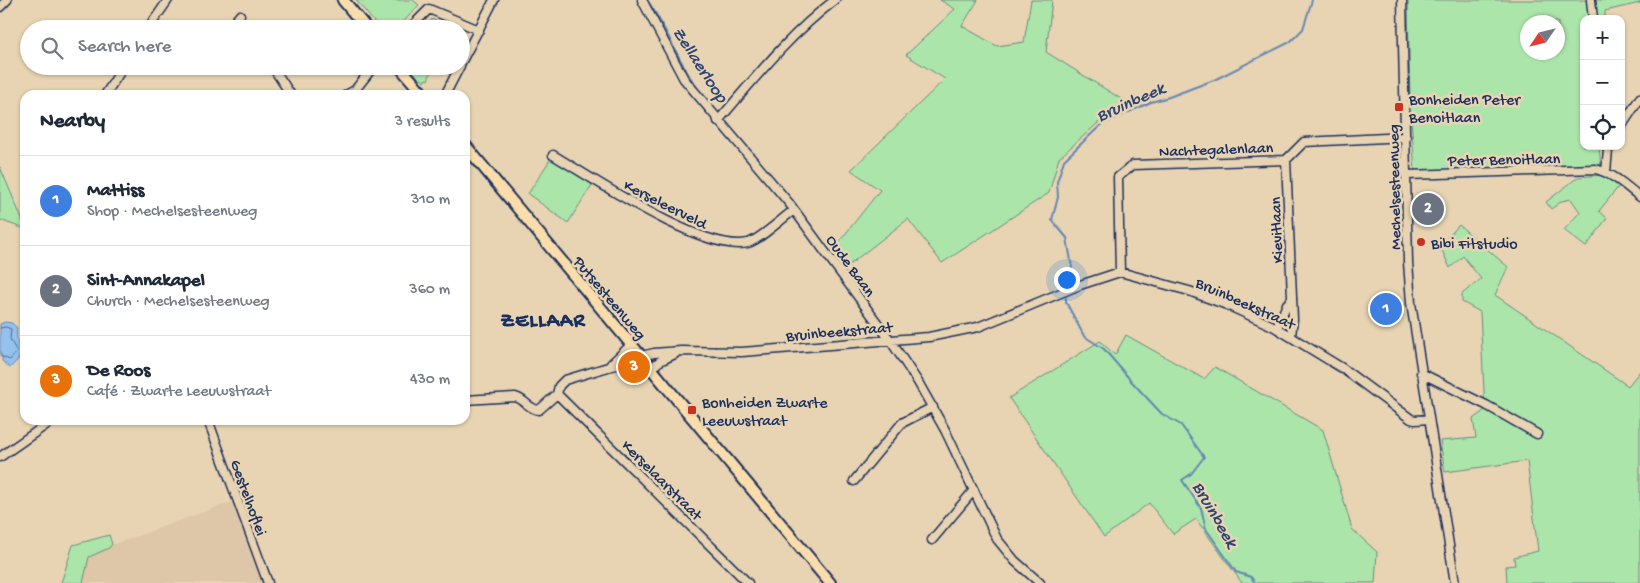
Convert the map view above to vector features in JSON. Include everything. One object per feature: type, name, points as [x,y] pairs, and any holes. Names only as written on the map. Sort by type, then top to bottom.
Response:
[{"type":"main road","points":[[343,0],[360,20]]},
{"type":"main road","points":[[407,75],[420,90]]},
{"type":"main road","name":"Putsesteenweg","points":[[470,151],[830,583]]},
{"type":"street","points":[[0,7],[7,0]]},
{"type":"street","points":[[154,20],[168,0]]},
{"type":"street","points":[[470,47],[494,0]]},
{"type":"street","name":"Oude Baan","points":[[642,0],[684,79],[794,210],[890,340],[932,407],[1002,546],[1040,583]]},
{"type":"street","points":[[718,120],[785,44],[815,15],[835,0]]},
{"type":"street","name":"Mechelsesteenweg","points":[[1402,0],[1408,262],[1411,303],[1455,583]]},
{"type":"street","points":[[1591,0],[1593,15]]},
{"type":"street","points":[[418,20],[429,9],[455,20]]},
{"type":"street","points":[[236,20],[240,14]]},
{"type":"street","points":[[470,26],[479,30]]},
{"type":"street","points":[[108,90],[118,75]]},
{"type":"street","points":[[278,75],[288,90]]},
{"type":"street","points":[[355,90],[367,75]]},
{"type":"street","points":[[448,90],[455,75]]},
{"type":"street","points":[[1625,121],[1640,98]]},
{"type":"street","name":"Nachtegalenlaan","points":[[1120,272],[1118,177],[1133,165],[1286,160],[1304,142],[1406,137]]},
{"type":"street","points":[[1609,150],[1606,172],[1640,197]]},
{"type":"street","name":"Kerseleerveld","points":[[553,155],[625,198],[705,239],[738,245],[751,243],[794,210]]},
{"type":"street","name":"Kievitlaan","points":[[1286,160],[1293,319],[1291,336]]},
{"type":"street","name":"Peter Benoitlaan","points":[[1407,175],[1596,169],[1606,172]]},
{"type":"street","name":"Bruinbeekstraat","points":[[470,400],[515,396],[532,409],[539,410],[557,394],[559,386],[565,380],[654,353],[681,351],[742,352],[929,337],[978,327],[1080,285],[1120,272],[1189,291],[1227,305],[1277,328],[1342,368],[1411,419],[1429,419]]},
{"type":"street","name":"Kievitlaan","points":[[1277,328],[1287,304],[1291,300]]},
{"type":"street","points":[[608,367],[631,345]]},
{"type":"street","name":"Bruinbeekstraat","points":[[651,368],[667,357],[681,351]]},
{"type":"street","points":[[1421,373],[1537,434]]},
{"type":"street","name":"Kerselaarstraat","points":[[557,394],[745,582]]},
{"type":"street","points":[[854,481],[902,423],[932,407]]},
{"type":"street","points":[[0,457],[46,425]]},
{"type":"street","name":"Gestelhoflei","points":[[210,425],[268,583]]},
{"type":"street","points":[[932,540],[974,490]]},
{"type":"shaded area","points":[[234,501],[265,583],[83,583],[89,557],[112,545]]},
{"type":"green space","points":[[356,0],[413,0],[419,5],[405,20],[373,20]]},
{"type":"green space","points":[[940,0],[978,0],[962,26],[997,46],[1024,42],[1031,0],[1052,0],[1046,52],[1126,102],[1098,123],[1059,158],[1049,193],[942,263],[908,219],[845,268],[832,251],[880,190],[851,170],[945,79],[906,55],[955,9]]},
{"type":"green space","points":[[1408,0],[1640,0],[1640,3],[1605,11],[1605,15],[1580,15],[1580,150],[1599,150],[1601,167],[1415,172],[1410,104]]},
{"type":"green space","points":[[416,75],[430,75],[428,80],[426,79],[424,82],[422,79],[420,80]]},
{"type":"green space","points":[[553,155],[595,180],[568,223],[528,194]]},
{"type":"green space","points":[[0,167],[20,214],[20,227],[0,220]]},
{"type":"green space","points":[[1602,175],[1619,186],[1599,211],[1607,218],[1586,247],[1564,230],[1580,212],[1571,199],[1562,201],[1551,209],[1546,202],[1578,177]]},
{"type":"green space","points":[[1459,225],[1508,267],[1495,295],[1628,386],[1640,371],[1640,583],[1507,583],[1506,566],[1515,565],[1514,557],[1538,551],[1527,461],[1445,472],[1440,441],[1476,438],[1473,419],[1485,410],[1480,312],[1462,302],[1462,294],[1481,279],[1463,256],[1450,268],[1440,246]]},
{"type":"green space","points":[[1126,335],[1204,379],[1215,367],[1323,430],[1352,529],[1377,552],[1375,583],[1242,583],[1196,519],[1173,534],[1149,503],[1104,537],[1009,398],[1100,341],[1115,355]]},
{"type":"green space","points":[[109,535],[112,544],[109,548],[89,557],[83,583],[61,583],[73,545]]},
{"type":"water","points":[[5,322],[12,323],[17,328],[20,357],[10,368],[2,361],[0,353],[0,324]]},
{"type":"waterway","name":"Zellaerloop","points":[[647,0],[686,71],[701,93]]},
{"type":"waterway","name":"Bruinbeek","points":[[1067,284],[1072,267],[1067,238],[1052,220],[1058,197],[1057,182],[1064,160],[1102,124],[1151,102],[1214,80],[1290,42],[1303,29],[1312,0]]},
{"type":"waterway","name":"Bruinbeek","points":[[1066,298],[1066,302],[1084,336],[1104,349],[1162,414],[1181,425],[1204,457],[1191,474],[1182,480],[1201,508],[1206,529],[1236,572],[1251,577],[1255,583]]},
{"type":"place","name":"Bonheiden Peter Benoitlaan","points":[[1399,107]]},
{"type":"place","name":"Sint-Annakapel","points":[[1428,209]]},
{"type":"place","name":"Bibi Fitstudio","points":[[1421,242]]},
{"type":"place","name":"Mattiss","points":[[1386,309]]},
{"type":"place","name":"De Roos","points":[[634,367]]},
{"type":"place","name":"Bonheiden Zwarte Leeuwstraat","points":[[692,410]]},
{"type":"district","name":"ZELLAAR","points":[[543,319]]}]
